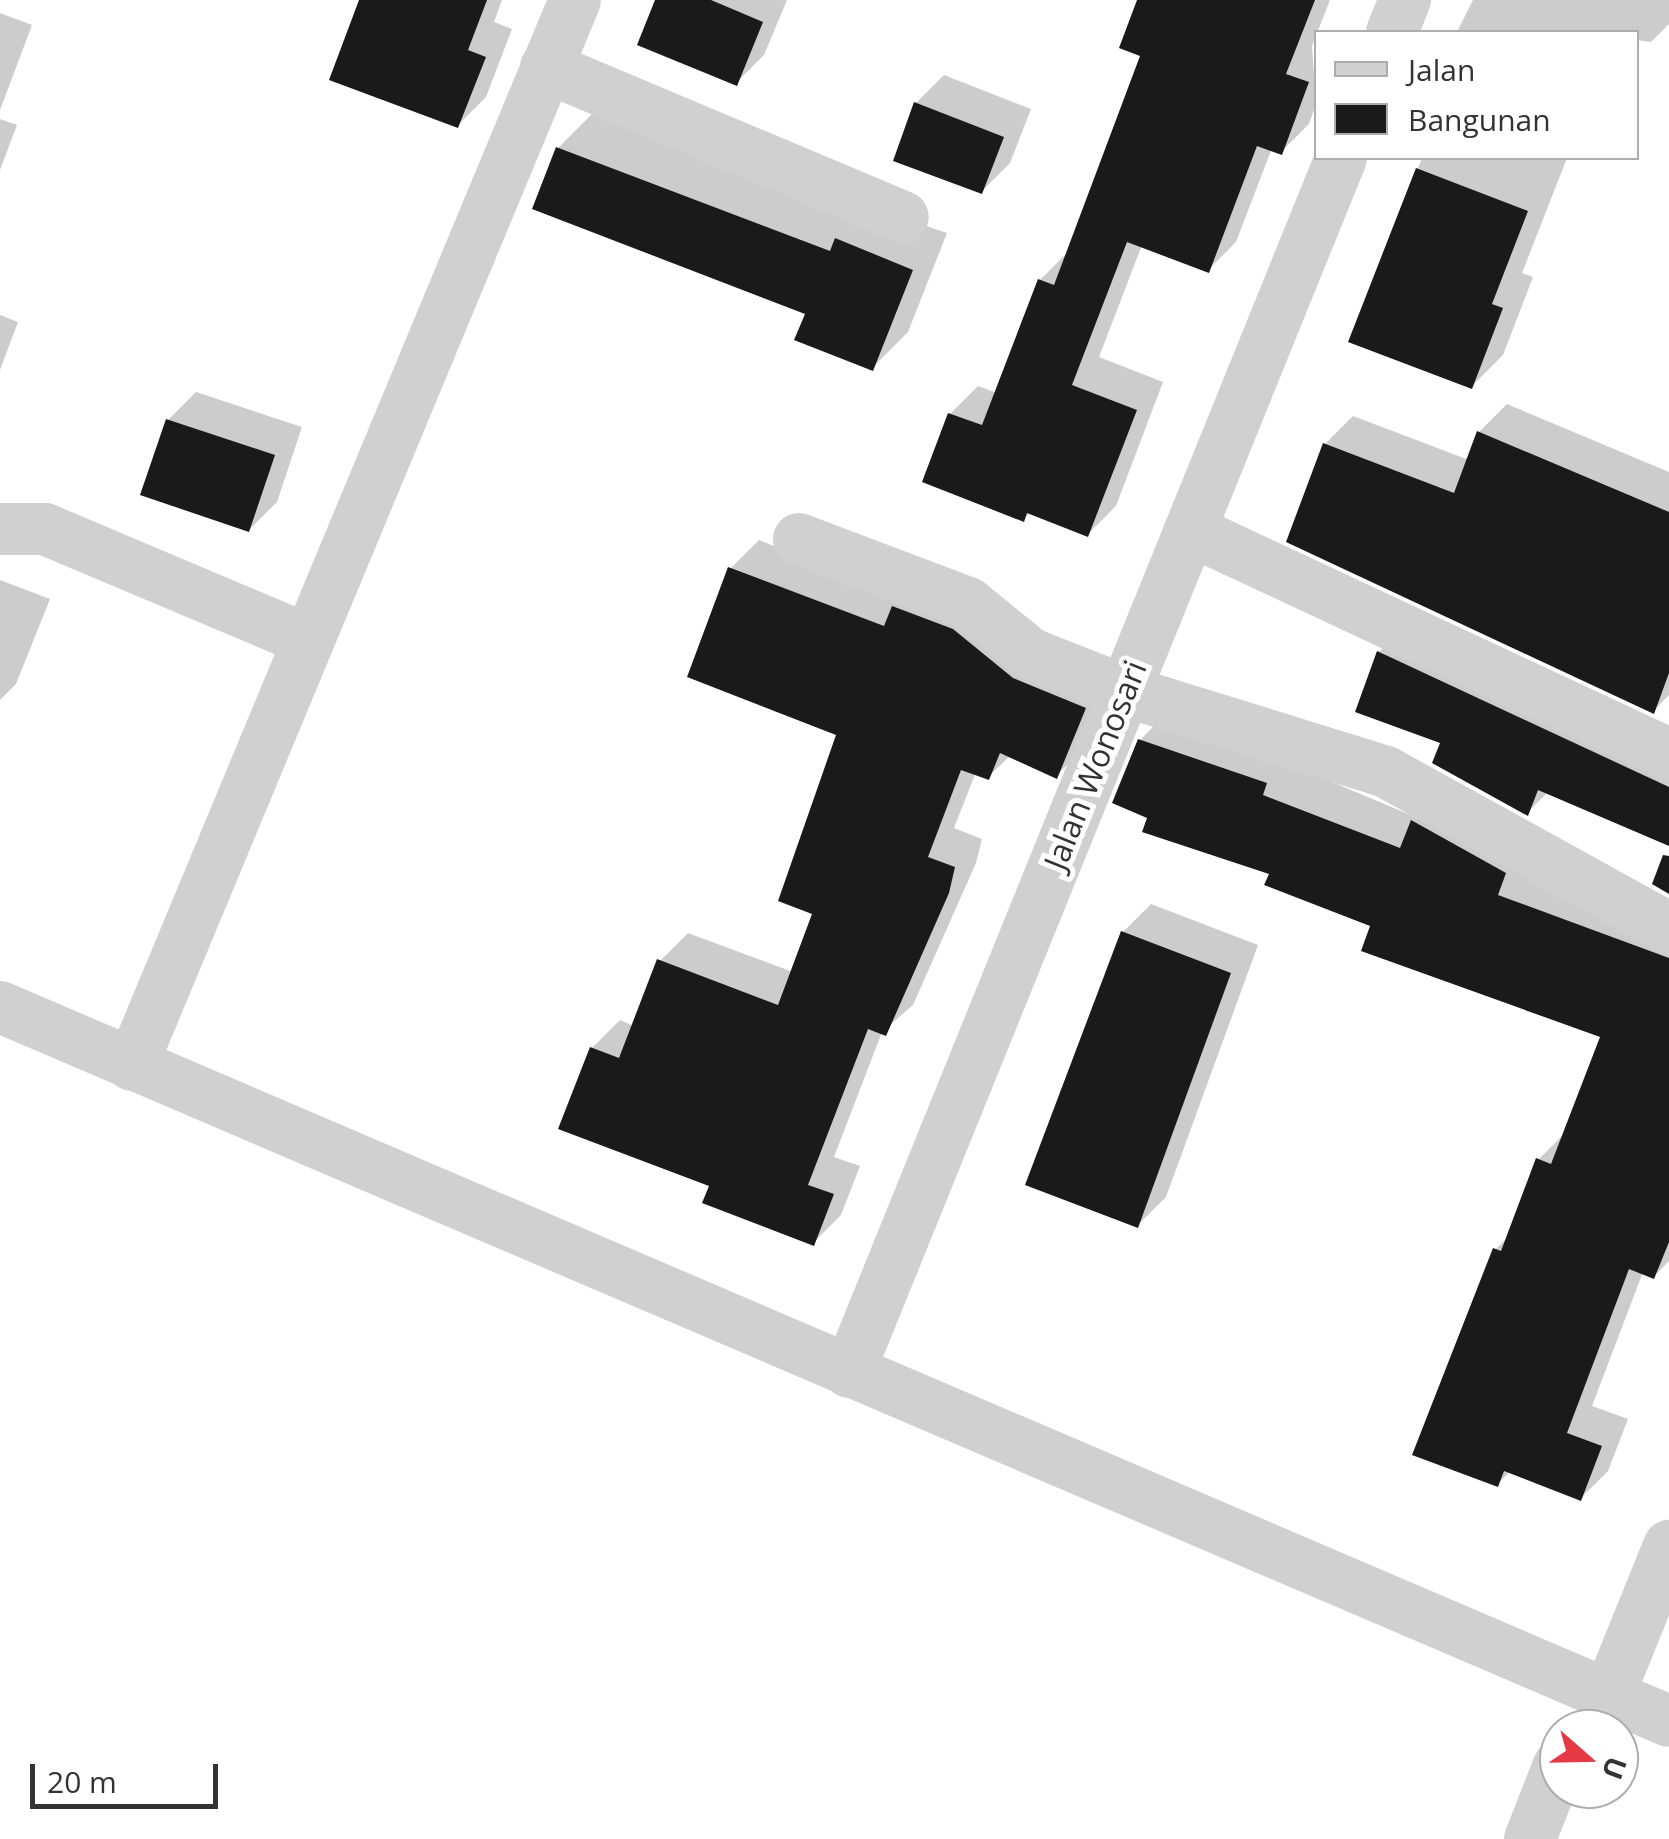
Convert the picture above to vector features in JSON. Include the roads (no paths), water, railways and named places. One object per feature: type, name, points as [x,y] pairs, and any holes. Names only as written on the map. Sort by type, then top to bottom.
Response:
[{"type":"street","points":[[132,1066],[576,0]]},
{"type":"street","points":[[1393,30],[1405,0]]},
{"type":"street","points":[[546,67],[903,217]]},
{"type":"street","name":"Jalan Wonosari","points":[[850,1372],[1340,160]]},
{"type":"street","points":[[0,529],[45,529],[308,640]]},
{"type":"street","points":[[1190,530],[1669,754]]},
{"type":"street","points":[[799,540],[968,603],[1032,654],[1125,691],[1386,772],[1669,928]]},
{"type":"street","points":[[0,1008],[850,1372],[1590,1705],[1669,1722]]},
{"type":"street","points":[[1590,1705],[1669,1546]]},
{"type":"street","points":[[1530,1839],[1542,1809]]}]
